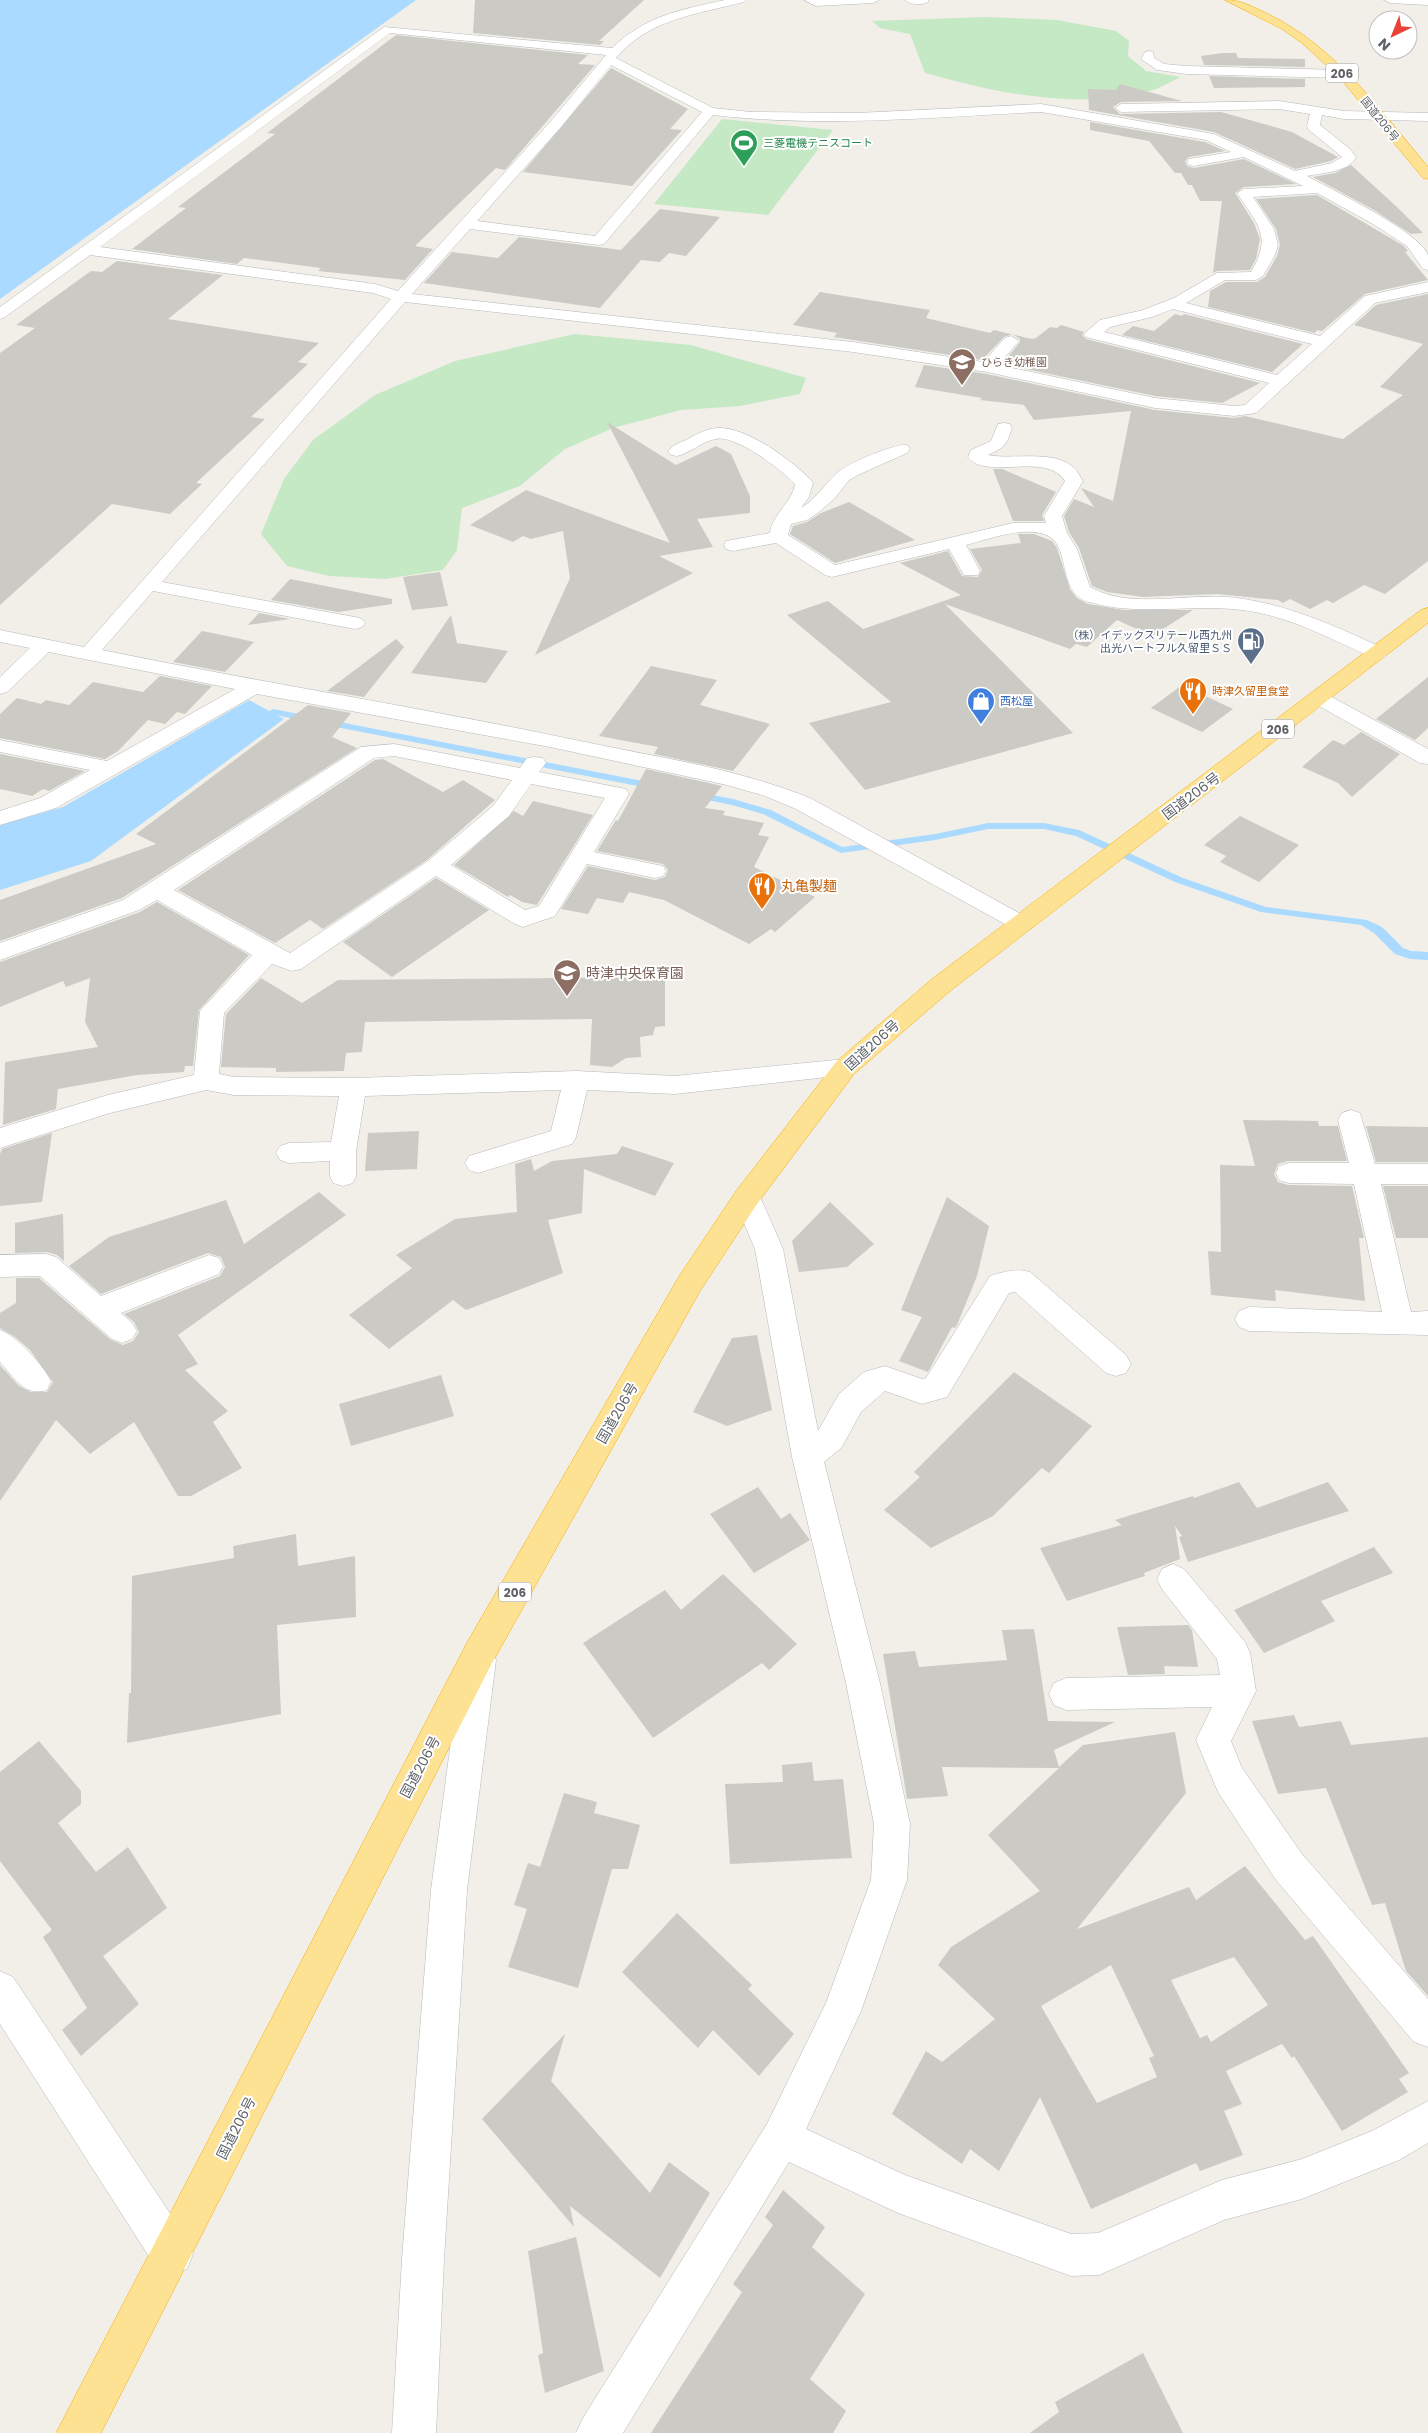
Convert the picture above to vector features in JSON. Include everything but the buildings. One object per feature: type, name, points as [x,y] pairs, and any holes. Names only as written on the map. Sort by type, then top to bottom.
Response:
[{"type":"highway","name":"国道206号","points":[[1231,0],[1271,20],[1306,41],[1343,74],[1375,115],[1428,175]]},
{"type":"highway","name":"国道206号","points":[[78,2433],[172,2254],[480,1652],[690,1283],[747,1197],[845,1068],[941,985],[1428,614]]},
{"type":"street","points":[[89,653],[401,297],[556,124],[612,55],[635,33],[662,20],[690,11],[740,0]]},
{"type":"street","points":[[810,0],[816,3],[873,0]]},
{"type":"street","points":[[1390,0],[1428,2]]},
{"type":"street","points":[[0,314],[388,29],[612,55],[710,111],[751,116],[849,117],[1036,108],[1188,132],[1209,137],[1294,175],[1378,221],[1412,243],[1428,266]]},
{"type":"street","points":[[1149,55],[1147,59],[1151,62],[1168,69],[1343,74]]},
{"type":"street","points":[[1036,108],[1052,103],[1119,108],[1279,105],[1318,112],[1428,117]]},
{"type":"street","points":[[466,224],[599,241],[710,111]]},
{"type":"street","points":[[1294,175],[1336,166],[1349,158],[1345,152],[1313,126],[1318,112]]},
{"type":"street","points":[[1194,162],[1246,153]]},
{"type":"street","points":[[1280,382],[1092,334],[1105,323],[1147,314],[1172,304],[1222,276],[1256,276],[1270,252],[1271,242],[1266,229],[1244,193],[1318,189]]},
{"type":"street","points":[[88,250],[375,289],[401,297],[853,346],[987,367],[1154,403],[1234,411],[1250,408],[1370,299],[1428,287]]},
{"type":"street","points":[[1172,304],[1324,342]]},
{"type":"street","points":[[987,367],[1011,341]]},
{"type":"street","points":[[1004,428],[998,444],[977,454],[977,457],[998,463],[1049,463],[1060,466],[1072,473],[1074,481],[1061,506],[1053,516],[1058,534]]},
{"type":"street","points":[[677,451],[717,433],[744,440],[797,474],[804,483],[804,490],[781,528]]},
{"type":"street","points":[[733,545],[781,528],[806,513],[829,494],[843,476],[856,468],[890,456],[901,449]]},
{"type":"street","points":[[1049,463],[1065,453]]},
{"type":"street","points":[[781,528],[832,571],[1013,528],[1032,526],[1058,534],[1066,542],[1081,590],[1096,600],[1120,603],[1233,603],[1263,607],[1290,615],[1378,653]]},
{"type":"street","points":[[955,542],[971,571]]},
{"type":"street","points":[[149,585],[355,623]]},
{"type":"street","points":[[0,636],[254,686],[546,747],[731,779],[774,791],[804,804],[1022,924]]},
{"type":"street","points":[[0,688],[45,645]]},
{"type":"street","points":[[0,818],[48,803],[254,686]]},
{"type":"street","points":[[1319,698],[1428,758]]},
{"type":"street","points":[[0,746],[110,768]]},
{"type":"street","points":[[157,890],[268,953],[292,963],[436,866],[501,811],[546,747]]},
{"type":"street","points":[[0,952],[131,905],[369,752],[394,750],[527,773],[618,794],[547,911],[523,919],[436,866]]},
{"type":"street","points":[[581,856],[655,871]]},
{"type":"street","points":[[206,1082],[212,1011],[268,953]]},
{"type":"street","points":[[0,1138],[108,1104],[206,1082],[234,1086],[354,1086],[576,1080],[675,1085],[845,1068]]},
{"type":"street","points":[[478,1163],[562,1137],[576,1080]]},
{"type":"street","points":[[289,1153],[343,1164],[354,1086]]},
{"type":"street","points":[[1351,1120],[1376,1218],[1399,1324]]},
{"type":"street","points":[[1289,1173],[1428,1174]]},
{"type":"street","points":[[598,2433],[781,2138],[842,2011],[889,1880],[892,1824],[863,1683],[807,1457],[769,1249],[747,1197]]},
{"type":"street","points":[[0,1266],[46,1264],[122,1331]]},
{"type":"street","points":[[99,1309],[209,1266]]},
{"type":"street","points":[[807,1457],[831,1438],[850,1403],[875,1381],[885,1378],[922,1392],[936,1388],[1000,1284],[1020,1280],[1116,1364]]},
{"type":"street","points":[[1249,1320],[1428,1323]]},
{"type":"street","points":[[0,1342],[36,1381]]},
{"type":"street","points":[[1173,1579],[1233,1653],[1240,1691],[1213,1740],[1230,1780],[1289,1867],[1428,2028]]},
{"type":"street","points":[[414,2433],[422,2259],[449,1890],[480,1652]]},
{"type":"street","points":[[1066,1694],[1240,1691]]},
{"type":"street","points":[[0,1990],[172,2254]]},
{"type":"street","points":[[781,2138],[898,2193],[1071,2255],[1080,2255],[1100,2254],[1222,2200],[1302,2179],[1385,2146],[1428,2121]]},
{"type":"green space","points":[[986,17],[1057,20],[1116,31],[1129,41],[1128,56],[1146,71],[1181,77],[1153,90],[1125,96],[1096,99],[1038,97],[1009,93],[925,73],[910,34],[880,28],[872,21]]},
{"type":"green space","name":"三菱電機テニスコート","points":[[722,119],[833,130],[768,215],[654,204]]},
{"type":"green space","points":[[575,334],[691,345],[806,378],[800,394],[740,406],[681,410],[613,428],[565,449],[520,486],[462,508],[457,550],[443,570],[385,579],[329,576],[287,566],[261,534],[284,479],[313,440],[375,395],[455,361]]},
{"type":"water","points":[[0,0],[416,0],[0,299]]},
{"type":"water","points":[[249,700],[284,719],[91,861],[0,890],[0,825],[63,807]]},
{"type":"waterway","points":[[273,712],[653,786]]},
{"type":"waterway","points":[[697,795],[733,802],[767,812],[841,850],[935,837],[988,826],[1044,826],[1079,833],[1179,880],[1265,910],[1363,922],[1378,930],[1399,951],[1410,955],[1428,956]]},
{"type":"place","name":"三菱電機テニスコート","points":[[744,167]]},
{"type":"place","name":"ひらき幼稚園","points":[[962,386]]},
{"type":"place","name":"（株）イデックスリテール西九州 出光ハートフル久留里ＳＳ","points":[[1251,665]]},
{"type":"place","name":"時津久留里食堂","points":[[1193,715]]},
{"type":"place","name":"西松屋","points":[[981,725]]},
{"type":"place","name":"丸亀製麺","points":[[762,910]]},
{"type":"place","name":"時津中央保育園","points":[[567,997]]}]
